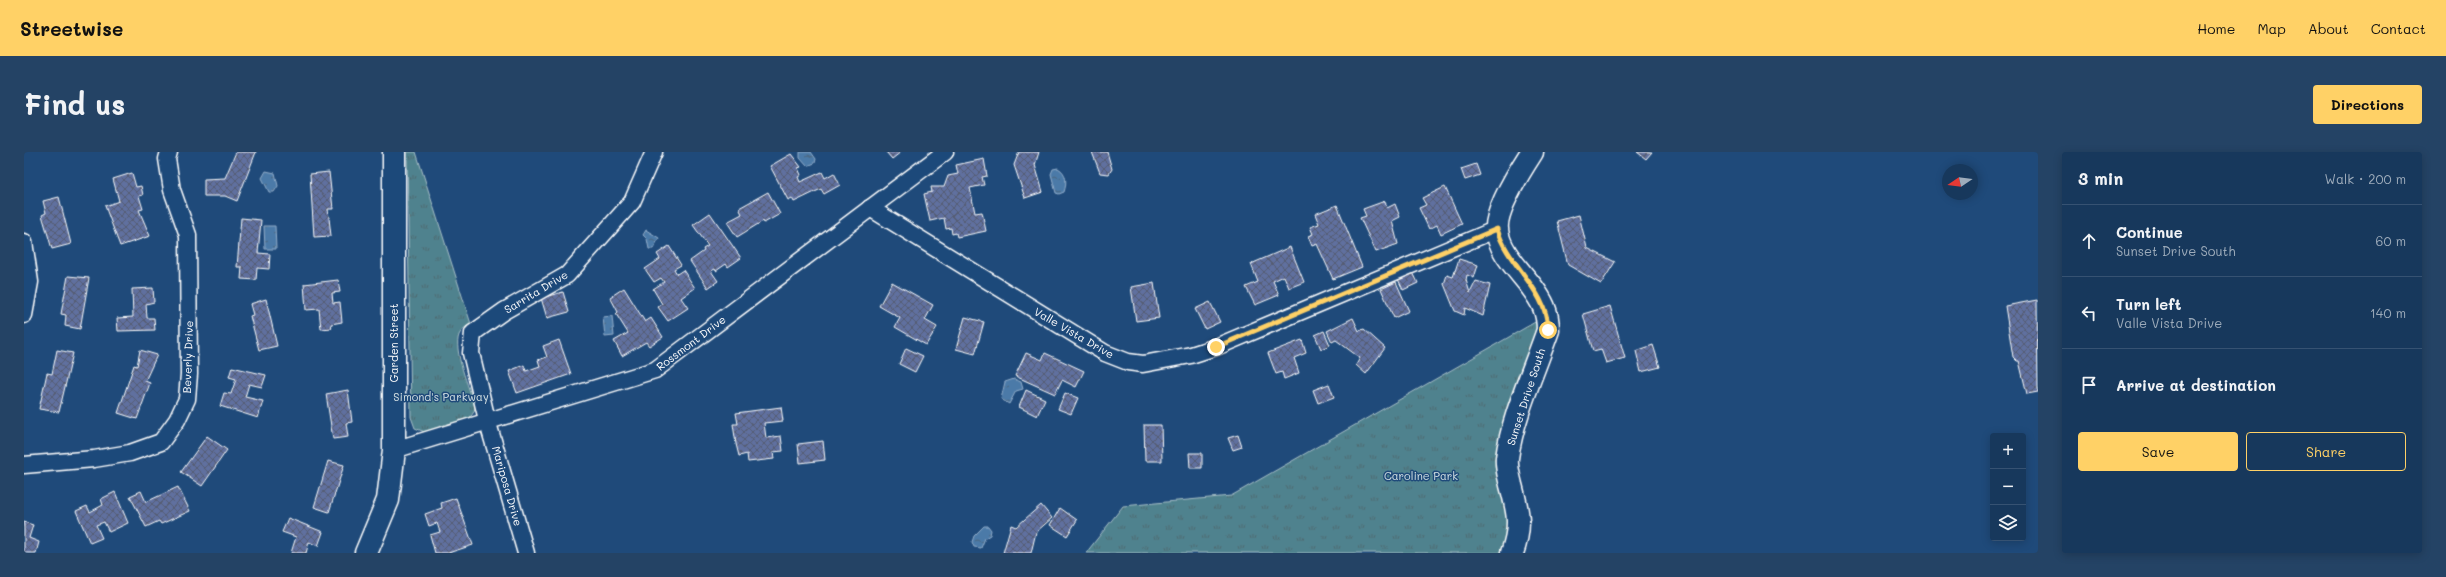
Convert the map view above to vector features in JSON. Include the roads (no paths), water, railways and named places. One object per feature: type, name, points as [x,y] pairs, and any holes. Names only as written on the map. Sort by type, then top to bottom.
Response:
[{"type":"street","name":"Beverly Drive","points":[[24,465],[94,459],[130,453],[161,442],[177,420],[187,399],[189,374],[188,235],[172,190],[167,159],[169,152]]},
{"type":"street","name":"Garden Street","points":[[366,553],[388,500],[394,450],[394,152]]},
{"type":"street","name":"Sarrita Drive","points":[[487,420],[471,353],[473,333],[504,311],[567,275],[632,202],[654,152]]},
{"type":"street","name":"Rossmont Drive","points":[[394,450],[487,420],[655,370],[945,152]]},
{"type":"street","points":[[1497,229],[1507,196],[1532,152]]},
{"type":"street","name":"Valle Vista Drive","points":[[870,208],[1105,353],[1128,362],[1143,364],[1178,358],[1216,347],[1497,229]]},
{"type":"street","name":"Sunset Drive South","points":[[1497,229],[1506,252],[1544,304],[1548,317],[1548,330],[1519,414],[1507,459],[1507,470],[1519,516],[1518,538],[1512,553]]},
{"type":"street","points":[[24,242],[30,282],[24,315]]},
{"type":"street","name":"Mariposa Drive","points":[[487,420],[526,553]]},
{"type":"water","points":[[800,152],[811,152],[816,159],[815,163],[807,166],[800,158]]},
{"type":"water","points":[[1058,168],[1065,175],[1066,182],[1064,192],[1059,194],[1056,193],[1051,174],[1053,169]]},
{"type":"water","points":[[266,171],[275,173],[278,186],[274,192],[269,192],[262,178]]},
{"type":"water","points":[[264,226],[275,226],[276,249],[265,249]]},
{"type":"water","points":[[646,230],[659,238],[653,249],[649,249],[647,239],[643,235]]},
{"type":"water","points":[[612,316],[614,336],[605,337],[603,317]]},
{"type":"water","points":[[1014,379],[1021,382],[1023,389],[1016,391],[1009,404],[1001,399],[1005,382]]},
{"type":"water","points":[[984,526],[988,526],[991,530],[990,535],[985,538],[981,548],[974,547],[972,542],[974,536]]},
{"type":"park label","name":"Simond's Parkway","points":[[441,397]]},
{"type":"park label","name":"Caroline Park","points":[[1421,476]]}]
